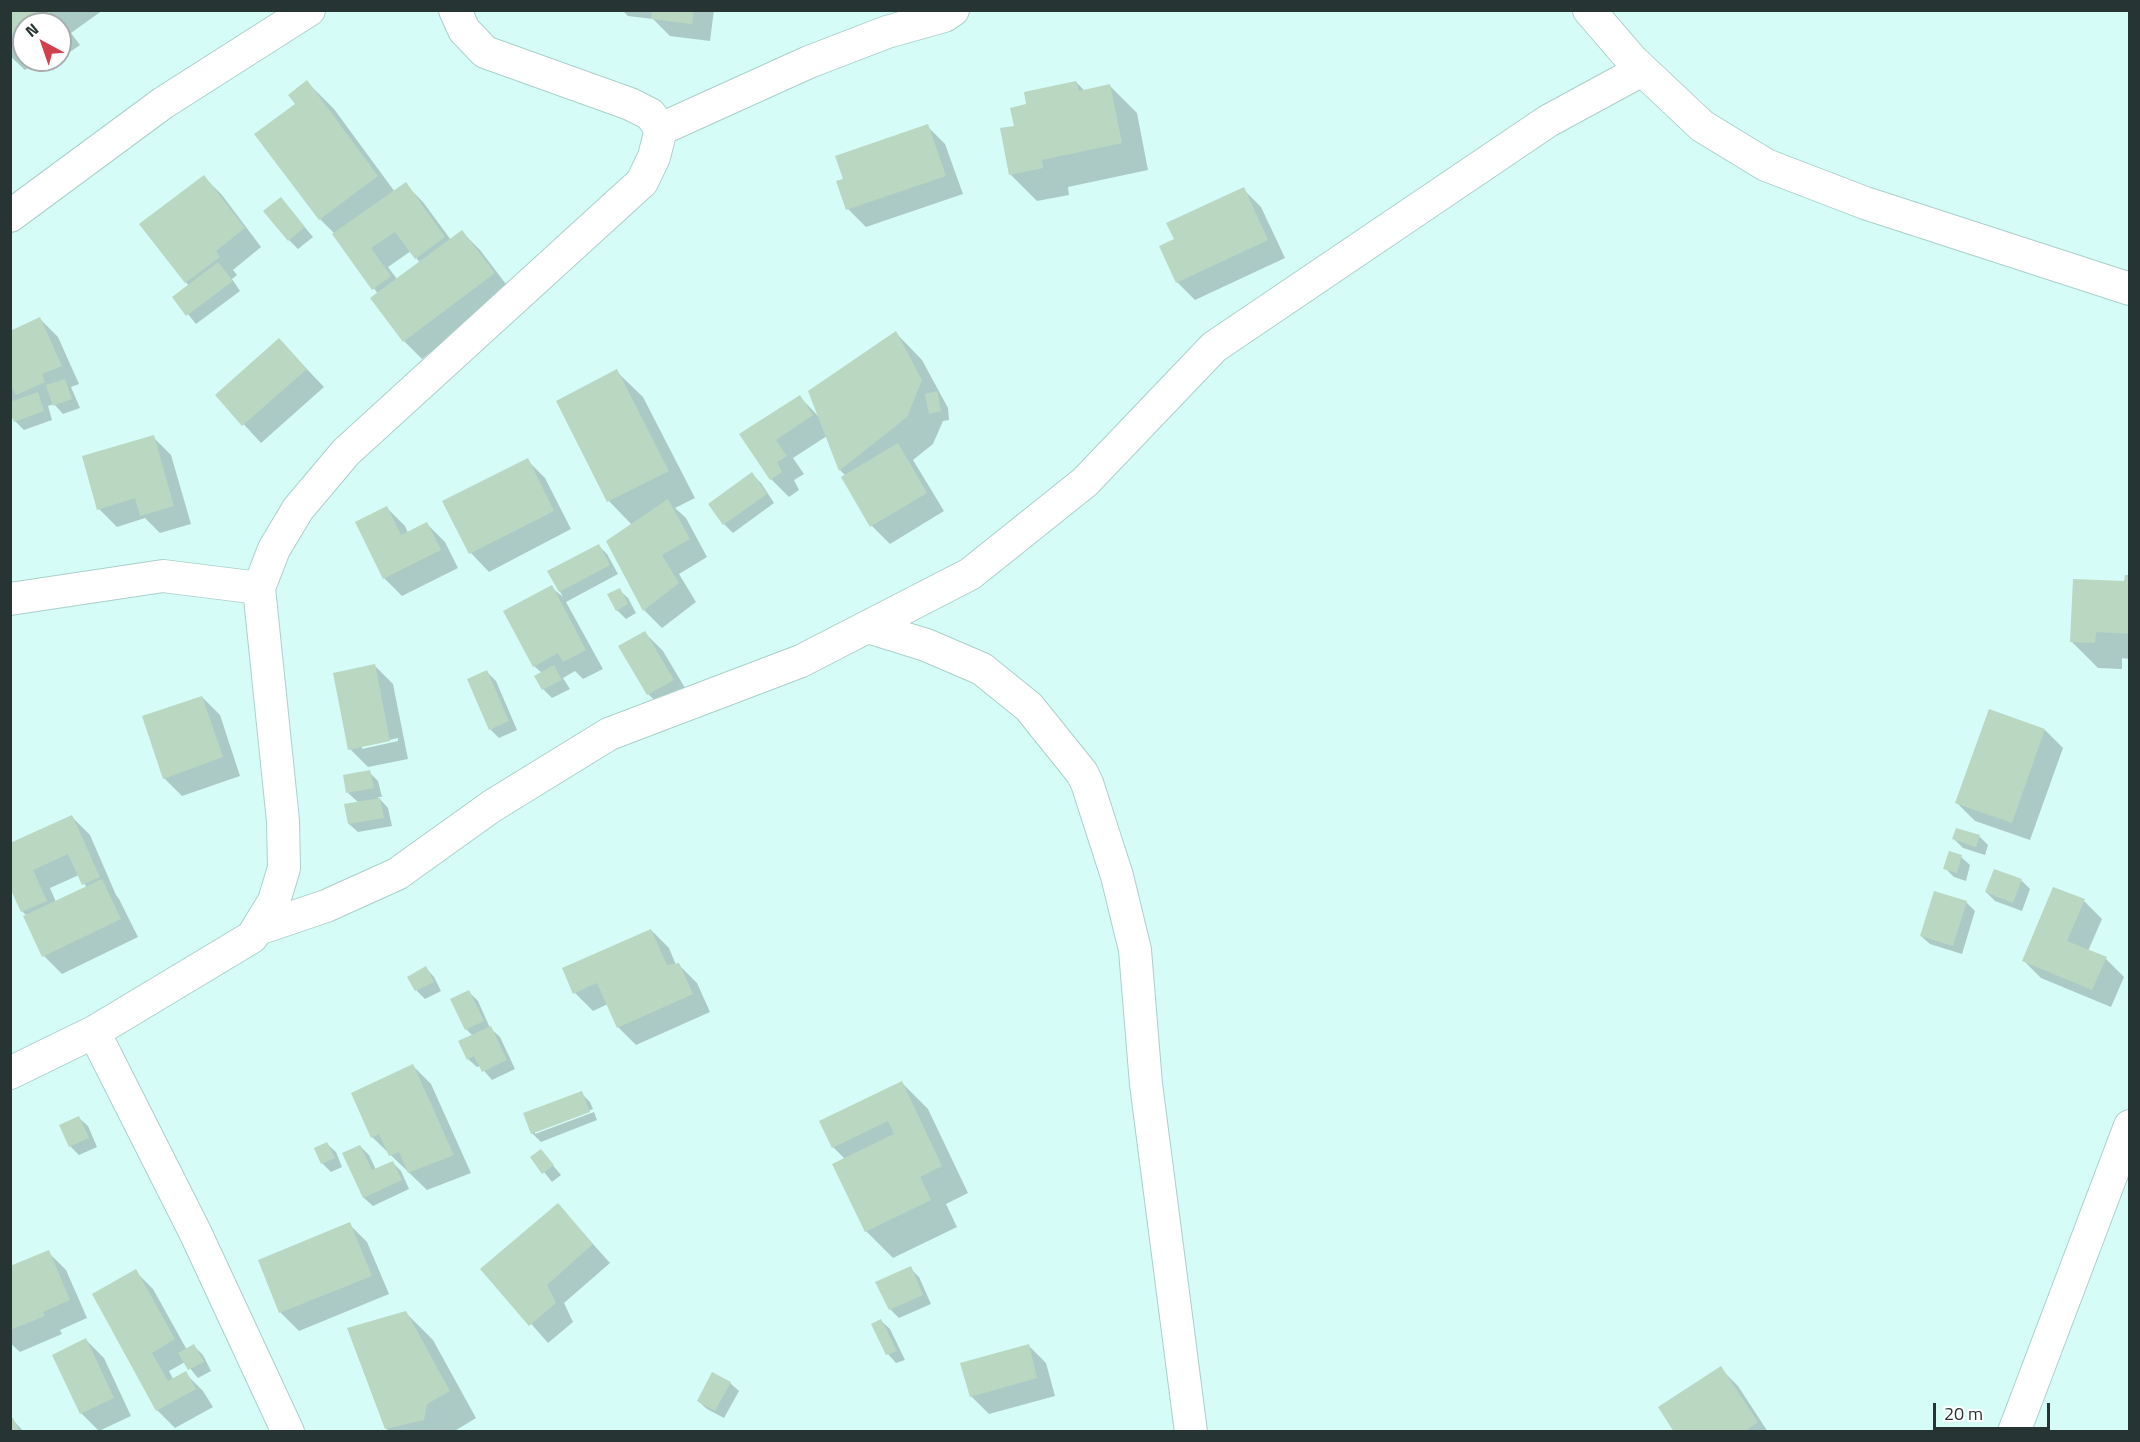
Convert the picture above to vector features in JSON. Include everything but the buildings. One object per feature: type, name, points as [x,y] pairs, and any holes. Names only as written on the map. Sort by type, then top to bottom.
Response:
[{"type":"street","points":[[10,216],[163,103],[309,10]]},
{"type":"street","points":[[455,10],[464,30],[485,52],[630,104],[650,114],[661,129]]},
{"type":"street","points":[[661,129],[809,62],[887,32],[944,16],[953,10]]},
{"type":"street","points":[[1589,10],[1642,70],[1702,126],[1766,165],[1864,203],[2130,289]]},
{"type":"street","points":[[258,929],[327,906],[397,874],[492,807],[609,734],[801,661],[970,574],[1077,489],[1214,346],[1548,121],[1642,70]]},
{"type":"street","points":[[10,1073],[94,1032],[252,938],[274,901],[284,868],[283,821],[259,588],[274,549],[298,509],[346,452],[642,182],[654,157],[661,129]]},
{"type":"street","points":[[10,599],[163,576],[259,588]]},
{"type":"street","points":[[868,627],[926,645],[982,669],[1029,707],[1082,773],[1087,783],[1117,876],[1135,950],[1146,1084],[1191,1431]]},
{"type":"street","points":[[94,1032],[195,1232],[288,1431]]},
{"type":"street","points":[[2014,1431],[2130,1126]]}]
